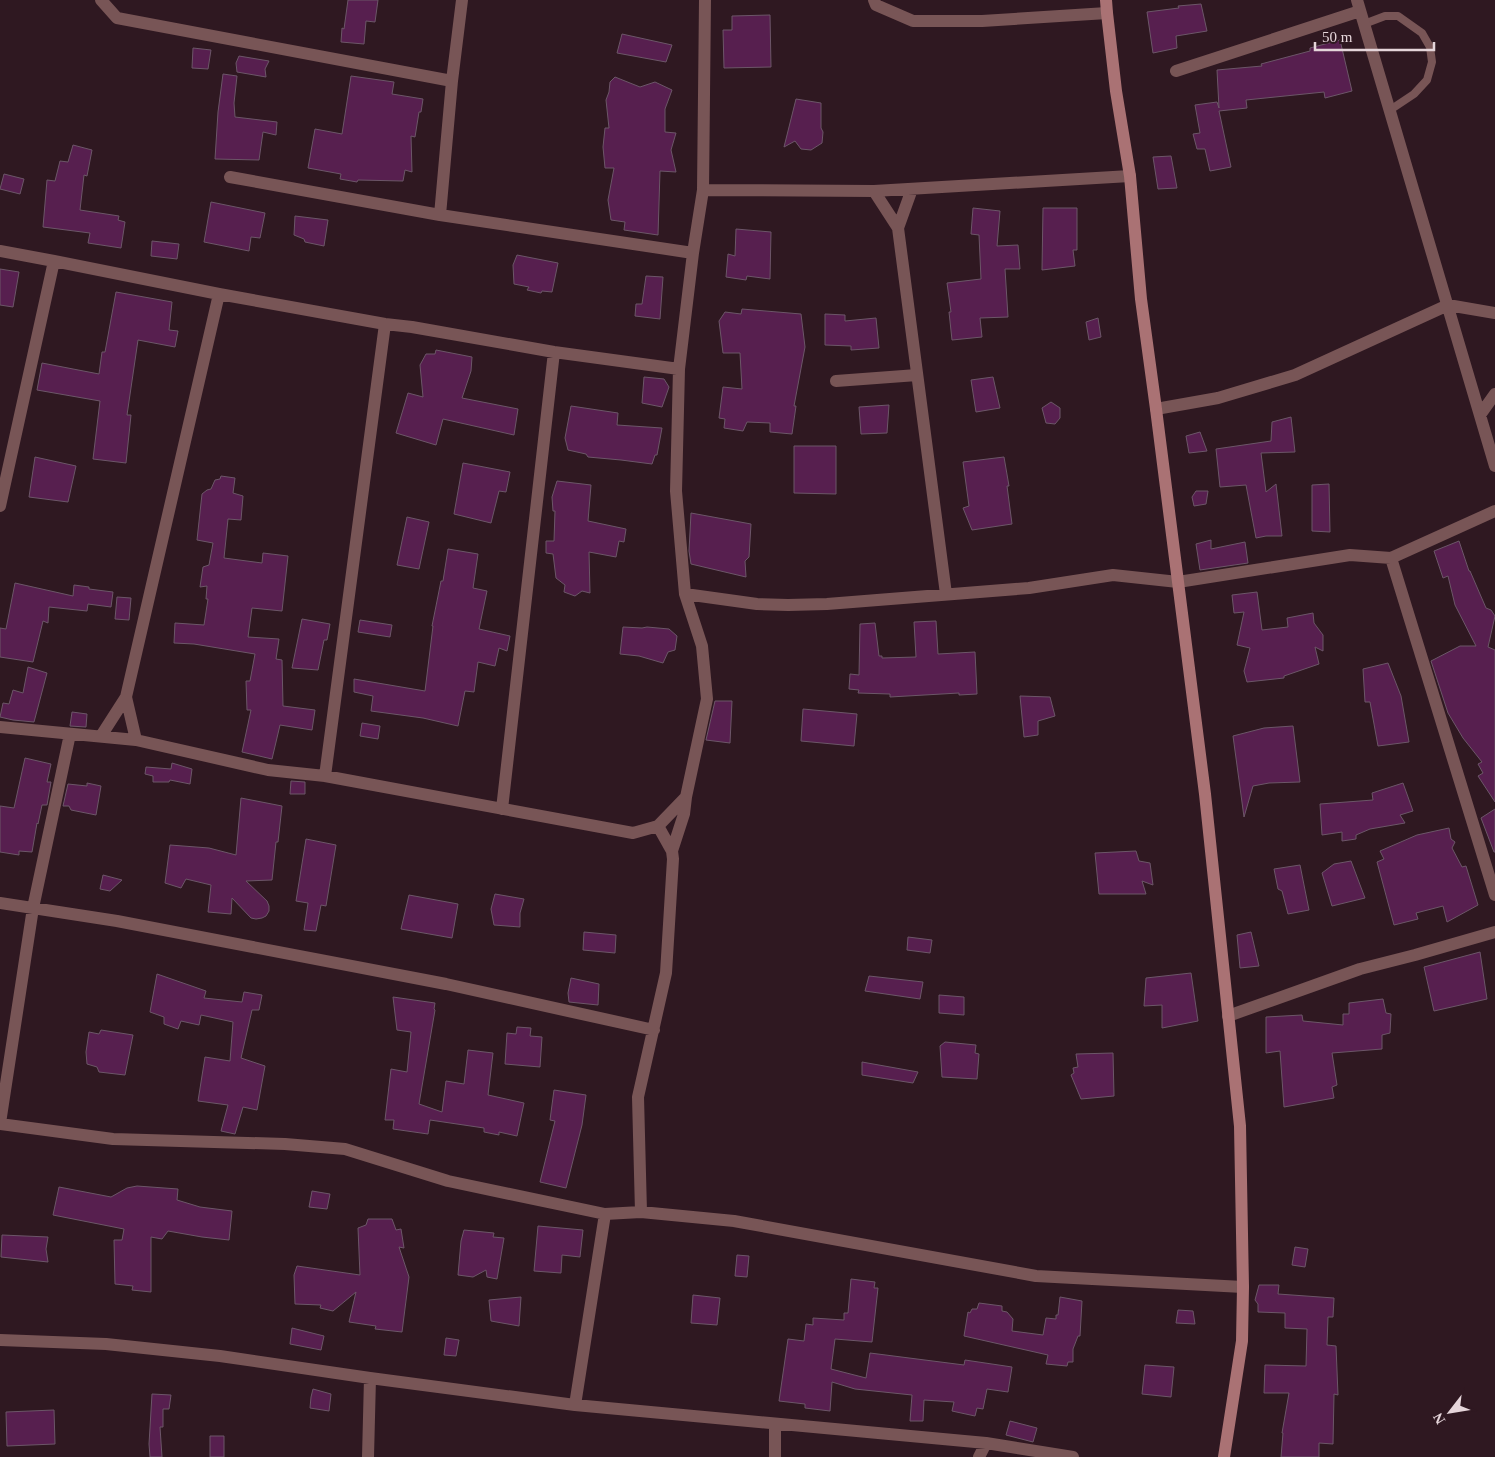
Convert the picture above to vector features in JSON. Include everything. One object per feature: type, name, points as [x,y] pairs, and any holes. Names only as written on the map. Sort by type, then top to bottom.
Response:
[{"type":"street","points":[[101,0],[117,18],[452,81]]},
{"type":"street","points":[[440,215],[452,81],[462,0]]},
{"type":"street","points":[[672,851],[684,814],[707,699],[702,646],[685,594],[676,490],[678,370],[703,190],[705,0]]},
{"type":"street","points":[[874,0],[876,5],[913,21],[982,21],[1107,6],[1116,91],[1130,176],[1141,299],[1204,794],[1240,1126],[1243,1287],[1242,1341],[1224,1457]]},
{"type":"street","points":[[1176,71],[1359,5],[1495,466]]},
{"type":"street","points":[[703,190],[874,191],[1130,176]]},
{"type":"street","points":[[230,177],[440,215],[693,253]]},
{"type":"street","points":[[898,228],[912,189]]},
{"type":"street","points":[[874,191],[898,228],[946,594]]},
{"type":"street","points":[[0,252],[385,324],[678,370]]},
{"type":"street","points":[[0,506],[54,261]]},
{"type":"street","points":[[101,736],[126,697],[219,294]]},
{"type":"street","points":[[1156,409],[1218,398],[1295,375],[1448,306],[1495,313]]},
{"type":"street","points":[[325,776],[385,324]]},
{"type":"street","points":[[502,809],[554,352]]},
{"type":"street","points":[[836,381],[917,375]]},
{"type":"street","points":[[1480,415],[1495,394]]},
{"type":"street","points":[[685,594],[757,604],[788,605],[827,604],[1029,588],[1113,575],[1178,582],[1350,555],[1391,558],[1495,511]]},
{"type":"street","points":[[1391,558],[1495,895]]},
{"type":"street","points":[[126,697],[136,740]]},
{"type":"street","points":[[0,726],[136,740],[268,770],[325,776],[633,833],[658,826],[686,797]]},
{"type":"street","points":[[70,734],[33,908],[0,1124],[113,1139],[286,1144],[345,1149],[448,1181],[605,1214],[641,1212],[734,1221],[1036,1276],[1243,1287]]},
{"type":"street","points":[[641,1212],[638,1097],[666,973],[673,860],[672,851],[658,826]]},
{"type":"street","points":[[0,903],[117,921],[446,984],[654,1030]]},
{"type":"street","points":[[1228,1016],[1360,969],[1495,932]]},
{"type":"street","points":[[575,1406],[605,1214]]},
{"type":"street","points":[[0,1340],[106,1344],[220,1356],[575,1406],[986,1443],[1073,1457]]},
{"type":"street","points":[[368,1457],[370,1378]]},
{"type":"street","points":[[775,1424],[775,1457]]},
{"type":"street","points":[[979,1457],[986,1443]]},
{"type":"lane","points":[[1364,24],[1385,16],[1398,16],[1422,33],[1430,47],[1432,62],[1427,80],[1414,94],[1390,110]]},
{"type":"building","points":[[348,0],[378,0],[375,22],[366,21],[364,44],[341,42]]},
{"type":"building","points":[[1201,4],[1207,31],[1176,36],[1177,48],[1153,53],[1147,12]]},
{"type":"building","points":[[770,15],[771,67],[724,68],[723,30],[732,30],[732,16]]},
{"type":"building","points":[[622,34],[672,45],[666,62],[617,53]]},
{"type":"building","points":[[1340,40],[1352,91],[1325,98],[1324,92],[1246,100],[1247,108],[1219,111],[1231,167],[1210,171],[1205,149],[1197,149],[1193,134],[1200,133],[1195,105],[1217,102],[1219,108],[1217,70],[1262,66],[1261,64],[1310,51],[1310,48]]},
{"type":"building","points":[[193,48],[211,50],[208,69],[192,68]]},
{"type":"building","points":[[239,56],[269,61],[265,69],[266,77],[237,72],[236,63]]},
{"type":"building","points":[[223,74],[237,76],[234,103],[235,117],[277,122],[276,135],[263,132],[259,160],[215,159]]},
{"type":"building","points":[[351,76],[394,82],[392,94],[423,99],[415,137],[411,136],[412,172],[405,170],[403,181],[358,180],[357,182],[340,179],[341,174],[308,168],[315,129],[342,134]]},
{"type":"building","points":[[615,77],[640,87],[655,82],[672,90],[665,109],[665,132],[676,133],[671,150],[676,172],[660,171],[658,235],[624,230],[625,222],[611,220],[608,200],[614,168],[605,168],[603,147],[605,128],[609,128],[606,100],[610,82]]},
{"type":"building","points":[[796,99],[821,103],[822,143],[811,150],[801,149],[795,141],[784,147]]},
{"type":"building","points":[[73,145],[92,150],[87,176],[84,175],[80,210],[119,216],[118,220],[125,222],[121,248],[88,243],[90,233],[43,227],[47,180],[55,181],[60,161],[68,162]]},
{"type":"building","points":[[1171,156],[1177,188],[1158,189],[1153,157]]},
{"type":"building","points":[[4,174],[24,179],[20,194],[0,189]]},
{"type":"building","points":[[211,202],[265,213],[260,238],[251,237],[249,251],[204,242]]},
{"type":"building","points":[[973,208],[1000,211],[997,246],[1018,245],[1020,269],[1005,269],[1008,317],[980,318],[982,337],[952,340],[947,283],[981,279],[979,235],[971,234]]},
{"type":"building","points":[[1043,208],[1077,208],[1077,250],[1073,250],[1075,266],[1042,270]]},
{"type":"building","points":[[295,216],[328,220],[324,246],[305,242],[304,239],[294,235]]},
{"type":"building","points":[[736,229],[771,232],[770,279],[747,276],[746,280],[726,277],[728,254],[735,256]]},
{"type":"building","points":[[152,241],[179,244],[177,259],[151,256]]},
{"type":"building","points":[[517,255],[558,263],[552,292],[542,291],[541,293],[527,290],[529,287],[514,284],[513,265]]},
{"type":"building","points":[[0,269],[19,272],[13,307],[0,305]]},
{"type":"building","points":[[646,276],[663,277],[660,319],[635,316],[636,304],[642,304]]},
{"type":"building","points":[[116,292],[172,302],[169,330],[178,331],[175,347],[138,340],[127,415],[131,415],[126,463],[93,459],[100,401],[37,390],[42,363],[99,374],[102,352],[105,352]]},
{"type":"building","points":[[742,309],[801,314],[805,347],[794,406],[796,406],[792,434],[770,432],[770,423],[747,422],[743,431],[724,428],[725,419],[719,418],[723,387],[742,389],[740,353],[723,353],[719,321],[725,312],[741,314]]},
{"type":"building","points":[[825,314],[845,315],[845,321],[876,318],[879,348],[851,350],[851,346],[825,345]]},
{"type":"building","points":[[1098,318],[1101,337],[1089,340],[1086,322]]},
{"type":"building","points":[[436,350],[472,357],[471,371],[462,398],[518,409],[514,435],[443,419],[436,445],[396,433],[408,393],[423,397],[420,365],[426,354],[435,354]]},
{"type":"building","points":[[644,377],[664,379],[669,387],[662,407],[642,403]]},
{"type":"building","points":[[993,377],[1000,408],[976,412],[971,380]]},
{"type":"building","points":[[1051,402],[1060,408],[1060,418],[1055,424],[1046,423],[1042,408]]},
{"type":"building","points":[[889,405],[887,433],[861,434],[859,407]]},
{"type":"building","points":[[571,406],[618,413],[617,425],[662,428],[657,455],[655,455],[652,464],[588,457],[586,454],[568,450],[565,438]]},
{"type":"building","points":[[1291,417],[1295,452],[1261,453],[1266,492],[1276,484],[1282,536],[1256,538],[1246,485],[1220,487],[1216,449],[1271,441],[1272,422]]},
{"type":"building","points":[[1200,432],[1207,451],[1189,453],[1186,436]]},
{"type":"building","points":[[794,446],[836,446],[836,494],[794,493]]},
{"type":"building","points":[[35,457],[76,466],[68,502],[29,497]]},
{"type":"building","points":[[1004,457],[1009,486],[1007,486],[1012,524],[972,530],[963,508],[969,506],[963,462]]},
{"type":"building","points":[[463,463],[510,472],[506,492],[499,491],[491,523],[454,514]]},
{"type":"building","points":[[221,476],[235,478],[233,493],[243,496],[241,520],[228,519],[224,558],[262,563],[263,553],[288,556],[282,611],[252,608],[248,637],[279,639],[276,659],[282,660],[283,706],[315,710],[312,730],[280,725],[272,759],[242,752],[251,710],[247,710],[246,681],[250,681],[255,654],[194,644],[174,643],[175,623],[204,625],[208,599],[206,599],[207,586],[200,587],[203,567],[209,565],[213,543],[197,540],[202,494],[211,489],[215,480],[220,479]]},
{"type":"building","points":[[557,481],[591,485],[588,521],[626,529],[624,542],[619,541],[616,557],[589,552],[590,593],[582,591],[575,596],[564,592],[565,585],[556,578],[553,554],[546,553],[546,541],[554,541],[555,511],[553,511],[552,497]]},
{"type":"building","points":[[1329,484],[1330,532],[1312,531],[1312,485]]},
{"type":"building","points":[[1196,491],[1208,491],[1206,504],[1194,506],[1192,497]]},
{"type":"building","points":[[691,513],[751,524],[749,557],[745,561],[746,577],[691,564],[689,551]]},
{"type":"building","points":[[407,517],[429,522],[419,569],[397,565]]},
{"type":"building","points":[[1211,540],[1211,549],[1245,542],[1248,563],[1200,570],[1196,544]]},
{"type":"building","points":[[1459,541],[1469,571],[1486,608],[1491,610],[1495,616],[1488,647],[1495,650],[1495,802],[1478,776],[1483,773],[1478,764],[1482,762],[1463,738],[1448,713],[1431,661],[1460,646],[1476,646],[1455,605],[1448,576],[1443,578],[1434,551]]},
{"type":"building","points":[[448,549],[478,554],[473,588],[487,591],[479,629],[510,636],[507,651],[499,648],[495,666],[478,662],[474,692],[465,691],[458,726],[423,718],[371,711],[373,696],[354,692],[354,679],[425,691],[432,626],[441,581],[443,581]]},
{"type":"building","points":[[15,583],[73,596],[74,585],[113,592],[111,607],[88,604],[87,611],[49,607],[48,623],[43,621],[33,662],[0,657],[0,628],[6,629]]},
{"type":"building","points":[[1257,592],[1262,630],[1288,627],[1287,618],[1313,613],[1314,623],[1323,635],[1323,651],[1315,647],[1319,664],[1284,676],[1284,678],[1247,682],[1244,671],[1250,648],[1237,645],[1244,612],[1234,613],[1232,595]]},
{"type":"building","points":[[117,597],[131,598],[129,620],[115,619]]},
{"type":"building","points":[[302,619],[330,624],[327,640],[324,640],[318,670],[292,668]]},
{"type":"building","points":[[360,620],[392,625],[390,637],[358,632]]},
{"type":"building","points":[[936,621],[938,654],[975,652],[977,694],[959,695],[959,693],[890,697],[890,694],[858,693],[859,690],[849,689],[850,674],[859,675],[860,624],[875,623],[879,656],[882,656],[882,658],[916,657],[914,622]]},
{"type":"building","points":[[623,627],[669,629],[677,636],[675,650],[668,652],[663,663],[639,656],[620,654]]},
{"type":"building","points":[[1388,663],[1401,696],[1409,742],[1378,746],[1370,702],[1365,702],[1363,669]]},
{"type":"building","points":[[28,667],[47,673],[34,722],[0,717],[3,703],[9,704],[13,690],[23,693]]},
{"type":"building","points":[[1020,696],[1050,697],[1055,716],[1038,721],[1038,735],[1024,737]]},
{"type":"building","points":[[715,701],[732,701],[730,743],[706,740]]},
{"type":"building","points":[[803,709],[857,714],[854,746],[801,741]]},
{"type":"building","points":[[72,712],[87,714],[86,727],[70,726]]},
{"type":"building","points":[[362,723],[380,726],[378,739],[360,736]]},
{"type":"building","points":[[1293,726],[1300,782],[1269,783],[1253,786],[1244,817],[1233,736],[1264,728]]},
{"type":"building","points":[[25,758],[51,764],[47,782],[51,782],[47,805],[42,805],[32,852],[19,851],[19,855],[0,852],[0,806],[14,808]]},
{"type":"building","points":[[172,763],[192,769],[190,784],[170,780],[169,782],[153,782],[153,776],[145,774],[146,767],[171,769]]},
{"type":"building","points":[[291,781],[305,782],[305,794],[290,794]]},
{"type":"building","points":[[87,783],[101,786],[96,815],[71,810],[69,806],[63,806],[68,784],[87,786]]},
{"type":"building","points":[[1403,783],[1413,811],[1400,815],[1405,823],[1370,829],[1356,835],[1356,839],[1342,841],[1342,832],[1322,835],[1320,804],[1373,800],[1372,793]]},
{"type":"building","points":[[241,798],[282,806],[272,880],[246,881],[267,901],[269,906],[266,916],[256,919],[251,918],[232,898],[231,914],[208,912],[211,885],[186,879],[181,888],[165,883],[170,845],[209,848],[236,855]]},
{"type":"building","points":[[1495,809],[1495,852],[1494,852],[1481,818]]},
{"type":"building","points":[[1449,828],[1451,839],[1455,842],[1452,848],[1462,867],[1466,866],[1478,905],[1447,922],[1443,906],[1416,913],[1418,919],[1394,925],[1377,862],[1384,859],[1380,851],[1417,835]]},
{"type":"building","points":[[306,839],[336,845],[326,906],[321,905],[316,931],[304,930],[308,903],[296,901]]},
{"type":"building","points":[[1136,851],[1139,861],[1150,863],[1153,885],[1142,881],[1146,894],[1099,894],[1095,853]]},
{"type":"building","points":[[1351,861],[1365,898],[1332,906],[1322,873],[1334,864]]},
{"type":"building","points":[[1300,865],[1309,910],[1288,914],[1282,891],[1278,889],[1274,869]]},
{"type":"building","points":[[103,875],[122,880],[110,891],[100,889]]},
{"type":"building","points":[[495,894],[524,899],[520,913],[520,927],[494,925],[491,909]]},
{"type":"building","points":[[409,895],[458,904],[452,938],[401,929]]},
{"type":"building","points":[[584,932],[616,935],[615,953],[583,950]]},
{"type":"building","points":[[1251,932],[1259,966],[1240,968],[1237,935]]},
{"type":"building","points":[[908,937],[932,940],[930,953],[907,950]]},
{"type":"building","points":[[1480,952],[1487,999],[1434,1011],[1424,967]]},
{"type":"building","points":[[1191,973],[1198,1021],[1162,1028],[1162,1005],[1144,1006],[1146,978]]},
{"type":"building","points":[[157,974],[206,991],[204,998],[242,1002],[244,992],[262,995],[259,1010],[252,1010],[241,1058],[265,1066],[257,1110],[243,1107],[235,1134],[221,1131],[228,1105],[198,1101],[205,1057],[230,1061],[233,1022],[201,1015],[199,1025],[181,1021],[178,1029],[164,1024],[164,1017],[150,1012]]},
{"type":"building","points":[[869,976],[923,982],[920,999],[865,991]]},
{"type":"building","points":[[571,978],[599,984],[598,1005],[569,1002],[568,993]]},
{"type":"building","points":[[939,995],[964,997],[964,1015],[939,1013]]},
{"type":"building","points":[[393,997],[435,1003],[419,1104],[442,1112],[446,1081],[464,1084],[468,1050],[493,1053],[488,1095],[524,1103],[517,1136],[499,1132],[499,1135],[484,1132],[484,1128],[430,1120],[428,1134],[393,1129],[394,1120],[385,1120],[391,1069],[407,1072],[411,1032],[397,1030]]},
{"type":"building","points":[[1383,999],[1386,1013],[1391,1014],[1390,1033],[1382,1035],[1382,1049],[1332,1053],[1337,1085],[1332,1087],[1334,1098],[1284,1107],[1280,1051],[1266,1053],[1266,1017],[1302,1015],[1303,1021],[1343,1025],[1343,1014],[1349,1014],[1349,1003]]},
{"type":"building","points":[[517,1027],[531,1028],[530,1036],[542,1037],[540,1067],[505,1064],[507,1033],[516,1034]]},
{"type":"building","points":[[101,1030],[133,1035],[125,1075],[99,1072],[97,1067],[87,1064],[86,1052],[89,1032],[99,1034]]},
{"type":"building","points":[[945,1042],[976,1045],[975,1053],[979,1054],[977,1079],[942,1077],[940,1046]]},
{"type":"building","points":[[1113,1053],[1114,1096],[1081,1099],[1071,1075],[1074,1073],[1073,1068],[1078,1067],[1076,1054]]},
{"type":"building","points":[[862,1062],[918,1072],[913,1083],[862,1075]]},
{"type":"building","points":[[554,1090],[586,1095],[582,1125],[566,1188],[540,1182],[555,1121],[550,1120]]},
{"type":"building","points":[[137,1186],[178,1189],[177,1200],[200,1207],[232,1211],[229,1240],[168,1231],[162,1239],[151,1237],[151,1292],[132,1290],[133,1286],[115,1284],[114,1240],[122,1240],[124,1229],[53,1215],[59,1187],[111,1197],[127,1188]]},
{"type":"building","points":[[312,1191],[330,1194],[327,1209],[309,1207]]},
{"type":"building","points":[[368,1219],[392,1219],[396,1230],[401,1229],[404,1248],[399,1247],[409,1277],[402,1332],[375,1329],[376,1326],[349,1322],[356,1292],[333,1311],[320,1308],[321,1305],[295,1304],[294,1275],[297,1266],[360,1275],[358,1228],[366,1225]]},
{"type":"building","points":[[538,1226],[583,1230],[580,1257],[562,1255],[561,1273],[534,1271]]},
{"type":"building","points":[[464,1230],[494,1233],[493,1237],[504,1238],[497,1279],[487,1277],[486,1270],[473,1277],[458,1275],[461,1241]]},
{"type":"building","points":[[2,1235],[48,1237],[46,1249],[48,1262],[1,1257]]},
{"type":"building","points":[[1295,1247],[1308,1249],[1305,1267],[1292,1265]]},
{"type":"building","points":[[737,1255],[749,1256],[747,1277],[735,1276]]},
{"type":"building","points":[[851,1279],[875,1282],[874,1288],[878,1288],[872,1342],[835,1339],[831,1369],[866,1378],[870,1353],[964,1365],[965,1360],[1012,1367],[1008,1392],[987,1389],[983,1409],[977,1408],[975,1416],[952,1411],[954,1402],[924,1400],[923,1421],[910,1421],[912,1395],[855,1389],[832,1382],[830,1411],[805,1408],[805,1404],[779,1401],[788,1339],[804,1341],[806,1324],[813,1325],[813,1318],[844,1320],[844,1313],[848,1313]]},
{"type":"building","points":[[1259,1285],[1279,1285],[1278,1294],[1334,1298],[1333,1317],[1328,1317],[1327,1345],[1336,1346],[1338,1395],[1334,1394],[1333,1444],[1319,1443],[1319,1457],[1281,1457],[1282,1433],[1289,1393],[1264,1393],[1265,1365],[1306,1366],[1307,1329],[1285,1328],[1285,1313],[1258,1312],[1258,1304],[1255,1300]]},
{"type":"building","points":[[693,1295],[720,1298],[717,1325],[691,1323]]},
{"type":"building","points":[[521,1297],[519,1326],[491,1321],[489,1300]]},
{"type":"building","points":[[1060,1297],[1082,1301],[1080,1336],[1078,1336],[1073,1349],[1073,1362],[1068,1362],[1067,1366],[1046,1364],[1048,1355],[964,1336],[968,1312],[970,1313],[972,1309],[977,1309],[979,1303],[1002,1306],[1002,1311],[1007,1312],[1013,1319],[1012,1331],[1043,1335],[1046,1318],[1056,1319],[1056,1315],[1058,1315]]},
{"type":"building","points":[[1178,1310],[1193,1311],[1195,1324],[1176,1323]]},
{"type":"building","points":[[292,1328],[324,1336],[321,1350],[290,1344]]},
{"type":"building","points":[[446,1338],[459,1340],[456,1356],[444,1355]]},
{"type":"building","points":[[1145,1365],[1174,1367],[1171,1397],[1142,1394]]},
{"type":"building","points":[[313,1389],[331,1394],[329,1411],[310,1408]]},
{"type":"building","points":[[152,1394],[171,1395],[169,1409],[163,1409],[163,1427],[160,1427],[162,1457],[150,1457]]},
{"type":"building","points":[[54,1410],[55,1444],[7,1446],[6,1412]]},
{"type":"building","points":[[1010,1421],[1037,1428],[1033,1442],[1006,1435]]},
{"type":"building","points":[[210,1436],[224,1436],[224,1457],[210,1457]]}]
